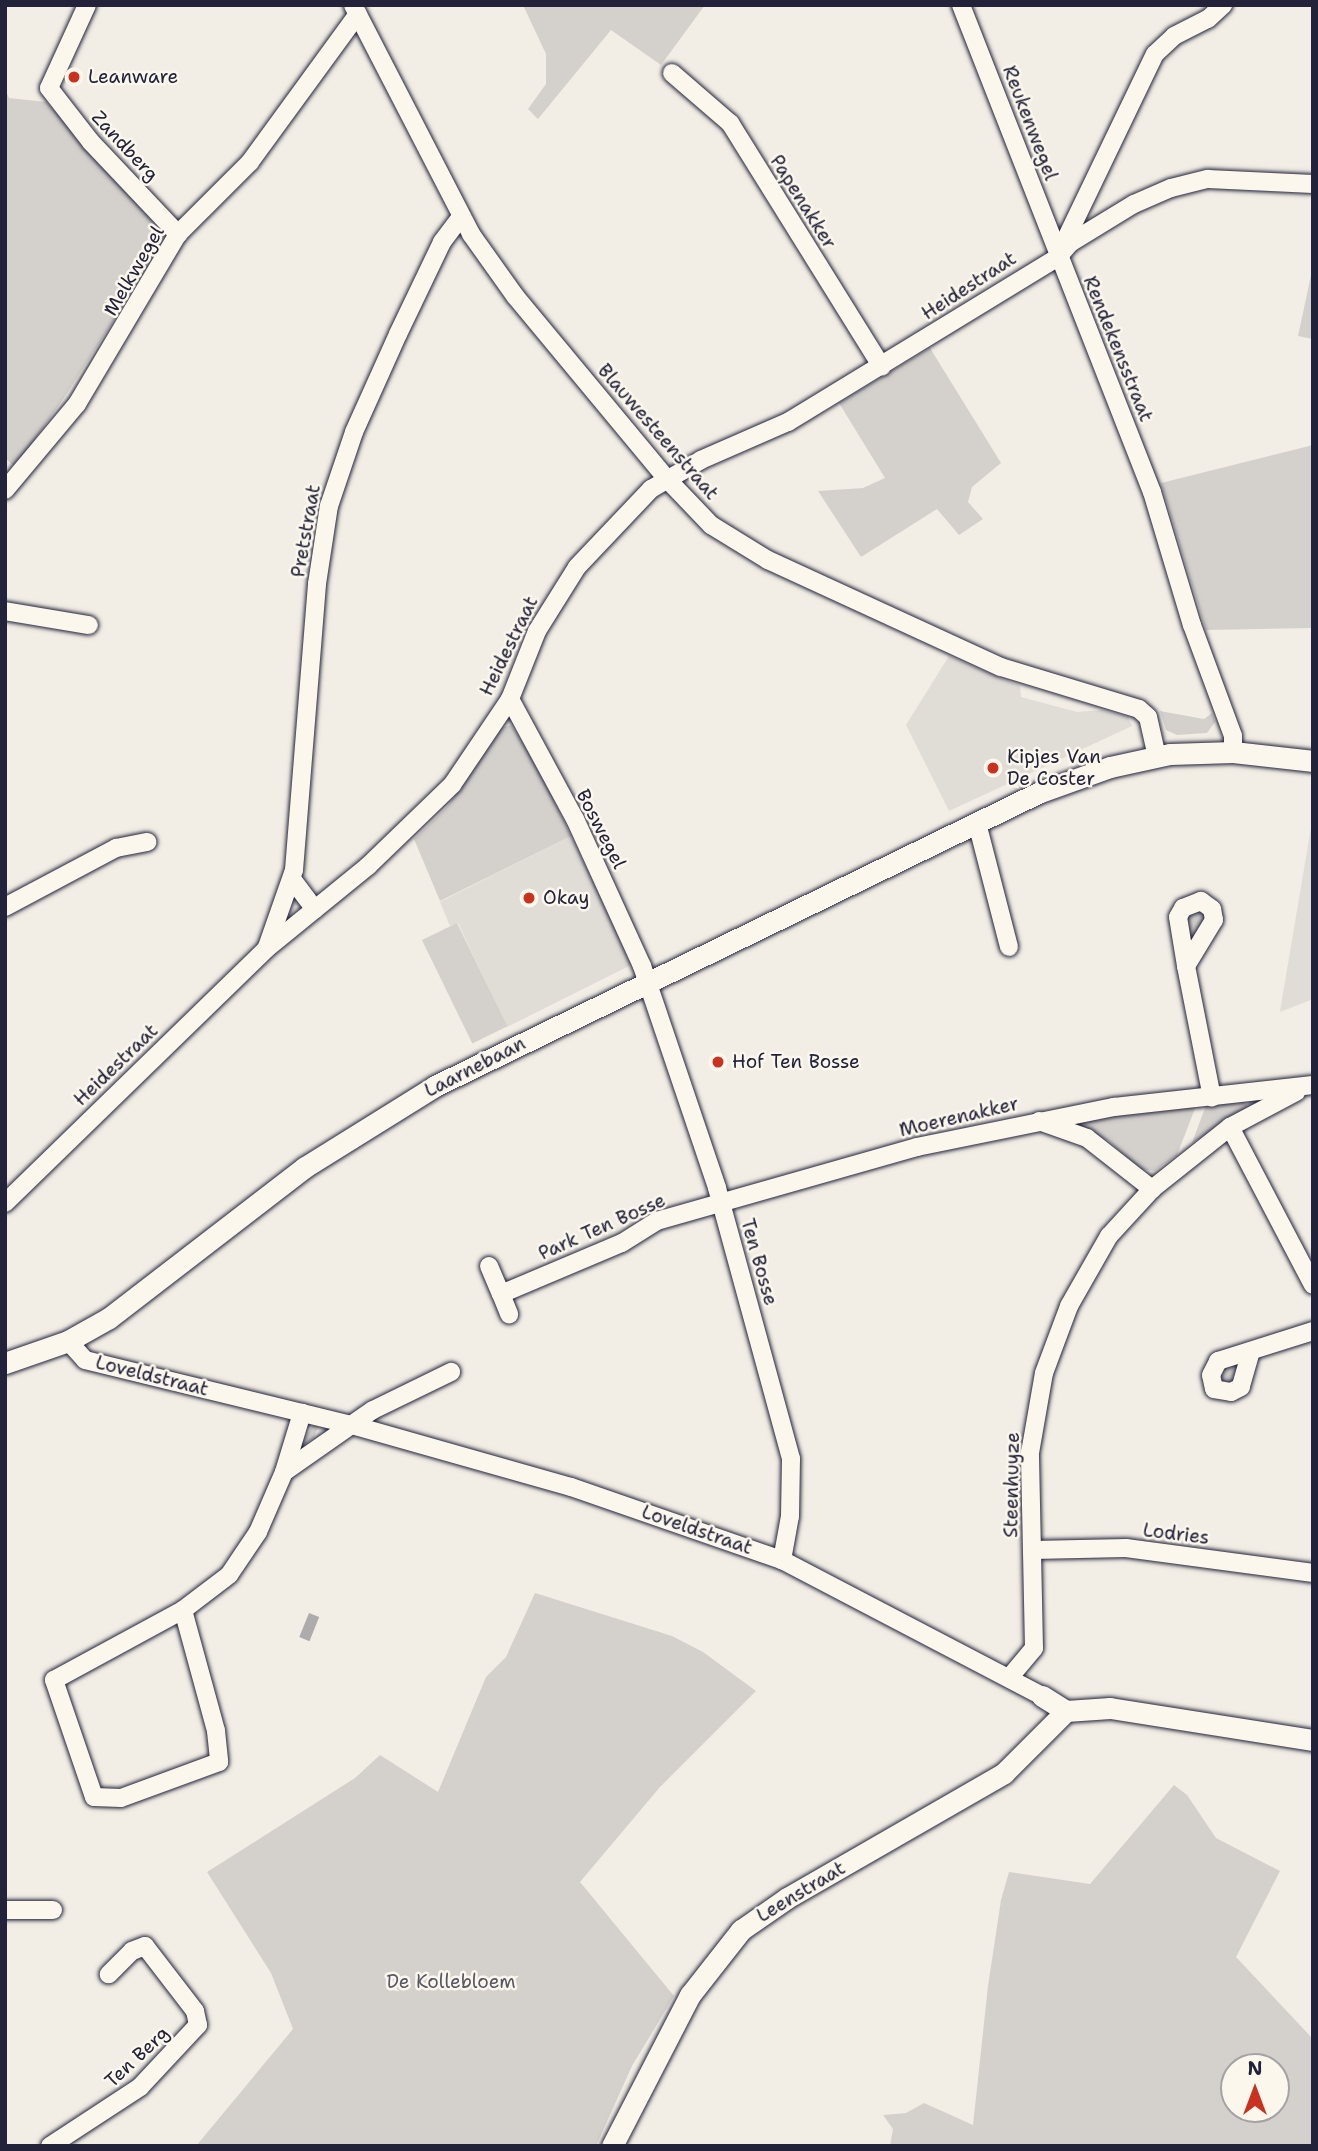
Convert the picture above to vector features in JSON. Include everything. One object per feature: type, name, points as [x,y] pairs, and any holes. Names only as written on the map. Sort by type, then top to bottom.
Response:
[{"type":"street","name":"Zandberg","points":[[87,5],[49,88],[91,142],[178,234]]},
{"type":"street","name":"Reukenwegel","points":[[961,5],[1058,257]]},
{"type":"street","points":[[1058,257],[1155,54],[1174,36],[1208,19],[1223,5]]},
{"type":"street","name":"Melkwegel","points":[[5,489],[77,404],[178,234],[250,162],[356,9]]},
{"type":"street","name":"Blauwesteenstraat","points":[[356,9],[461,217],[515,296],[667,479],[711,524],[768,560],[1001,667],[1139,709],[1148,717],[1156,751]]},
{"type":"street","name":"Papenakker","points":[[673,74],[730,122],[882,367]]},
{"type":"street","name":"Heidestraat","points":[[5,1203],[266,949],[444,794],[510,699],[537,631],[583,557],[667,479],[788,422],[1058,257],[1105,219],[1171,188],[1209,179],[1313,184]]},
{"type":"street","name":"Pretstraat","points":[[266,949],[292,880],[317,584],[328,506],[354,432],[404,321],[442,242],[461,217]]},
{"type":"street","name":"Rendekensstraat","points":[[1058,257],[1152,492],[1192,625],[1233,736],[1233,752]]},
{"type":"street","points":[[5,611],[89,625]]},
{"type":"street","name":"Boswegel","points":[[510,699],[575,819],[649,982]]},
{"type":"street","name":"Laarnebaan","points":[[5,1363],[68,1341],[126,1307],[277,1187],[359,1130],[435,1086],[1081,775],[1156,751],[1233,752],[1313,761]]},
{"type":"street","points":[[977,823],[1009,947]]},
{"type":"street","points":[[5,907],[116,848],[147,842]]},
{"type":"street","points":[[292,880],[315,909]]},
{"type":"street","points":[[1186,965],[1212,1097]]},
{"type":"street","name":"Ten Bosse","points":[[649,982],[721,1204],[791,1459],[790,1516],[782,1560]]},
{"type":"street","name":"Moerenakker","points":[[721,1204],[917,1147],[1038,1120],[1309,1086]]},
{"type":"street","name":"Steenhuyze","points":[[1009,1678],[1034,1648],[1030,1453],[1055,1339],[1097,1255],[1152,1189],[1230,1127],[1309,1086]]},
{"type":"street","points":[[1038,1120],[1087,1138],[1152,1189]]},
{"type":"street","points":[[1230,1127],[1313,1285]]},
{"type":"street","name":"Park Ten Bosse","points":[[501,1294],[622,1243],[657,1221],[721,1204]]},
{"type":"street","points":[[489,1266],[509,1314]]},
{"type":"street","points":[[1251,1351],[1313,1331]]},
{"type":"street","name":"Loveldstraat","points":[[68,1341],[85,1360],[352,1425],[571,1487],[782,1560],[1009,1678],[1066,1711]]},
{"type":"street","points":[[284,1472],[352,1425],[452,1372]]},
{"type":"street","points":[[183,1610],[216,1731],[219,1762],[121,1798],[94,1797],[54,1680],[183,1610],[229,1575],[246,1555],[284,1472],[302,1413]]},
{"type":"street","name":"Lodries","points":[[1033,1550],[1126,1548],[1313,1573]]},
{"type":"street","points":[[1066,1711],[1110,1707],[1313,1740]]},
{"type":"street","name":"Leenstraat","points":[[612,2146],[690,1995],[741,1930],[787,1898],[1004,1773],[1066,1711]]},
{"type":"street","points":[[5,1910],[53,1910]]},
{"type":"street","name":"Ten Berg","points":[[50,2146],[141,2087],[198,2025],[195,2011],[145,1946],[132,1951],[109,1973]]},
{"type":"shaded area","points":[[949,656],[1020,686],[1021,697],[1077,712],[1103,710],[1128,717],[1132,726],[949,811],[906,725]]},
{"type":"shaded area","points":[[1313,816],[1313,999],[1280,1012],[1280,1011]]},
{"type":"shaded area","points":[[571,836],[633,964],[507,1027],[458,923],[450,926],[440,902]]},
{"type":"shaded area","points":[[309,1613],[319,1617],[309,1641],[299,1637]]},
{"type":"green space","points":[[523,5],[705,5],[661,65],[611,30],[538,119],[528,109],[546,84],[546,54]]},
{"type":"green space","points":[[5,89],[9,98],[46,102],[170,232],[66,395],[15,467],[5,458]]},
{"type":"green space","points":[[1313,266],[1313,339],[1298,336]]},
{"type":"green space","points":[[930,348],[1001,463],[972,487],[968,502],[983,519],[959,535],[937,509],[861,557],[818,491],[863,488],[885,478],[839,403]]},
{"type":"green space","points":[[1313,445],[1313,628],[1206,630],[1161,483]]},
{"type":"green space","points":[[1160,711],[1204,719],[1212,713],[1215,722],[1207,733],[1177,735],[1166,730]]},
{"type":"green space","points":[[511,725],[536,763],[571,836],[440,901],[414,839],[447,807],[501,728]]},
{"type":"green space","points":[[1200,910],[1206,919],[1191,942],[1186,918]]},
{"type":"green space","points":[[457,923],[507,1026],[472,1043],[422,940]]},
{"type":"green space","points":[[1244,1102],[1249,1107],[1192,1143],[1206,1105]]},
{"type":"green space","points":[[1196,1106],[1177,1155],[1154,1171],[1140,1169],[1109,1141],[1078,1125],[1079,1120]]},
{"type":"green space","points":[[1240,1361],[1233,1384],[1219,1385],[1221,1367]]},
{"type":"green space","points":[[313,1425],[318,1427],[314,1437],[297,1452]]},
{"type":"green space","name":"De Kollebloem","points":[[535,1593],[672,1636],[703,1652],[756,1691],[660,1787],[580,1882],[674,1996],[632,2066],[596,2146],[196,2146],[293,2029],[271,1973],[207,1872],[355,1778],[380,1755],[438,1792],[486,1677],[506,1657]]},
{"type":"green space","points":[[1174,1785],[1187,1795],[1216,1838],[1280,1871],[1236,1957],[1313,2039],[1313,2146],[890,2146],[893,2129],[883,2115],[906,2113],[924,2103],[973,2125],[988,1986],[1001,1900],[1009,1872],[1090,1884]]},
{"type":"place","name":"Leanware","points":[[74,77]]},
{"type":"place","name":"Kipjes Van De Coster","points":[[993,768]]},
{"type":"place","name":"Okay","points":[[529,898]]},
{"type":"place","name":"Hof Ten Bosse","points":[[718,1062]]}]
